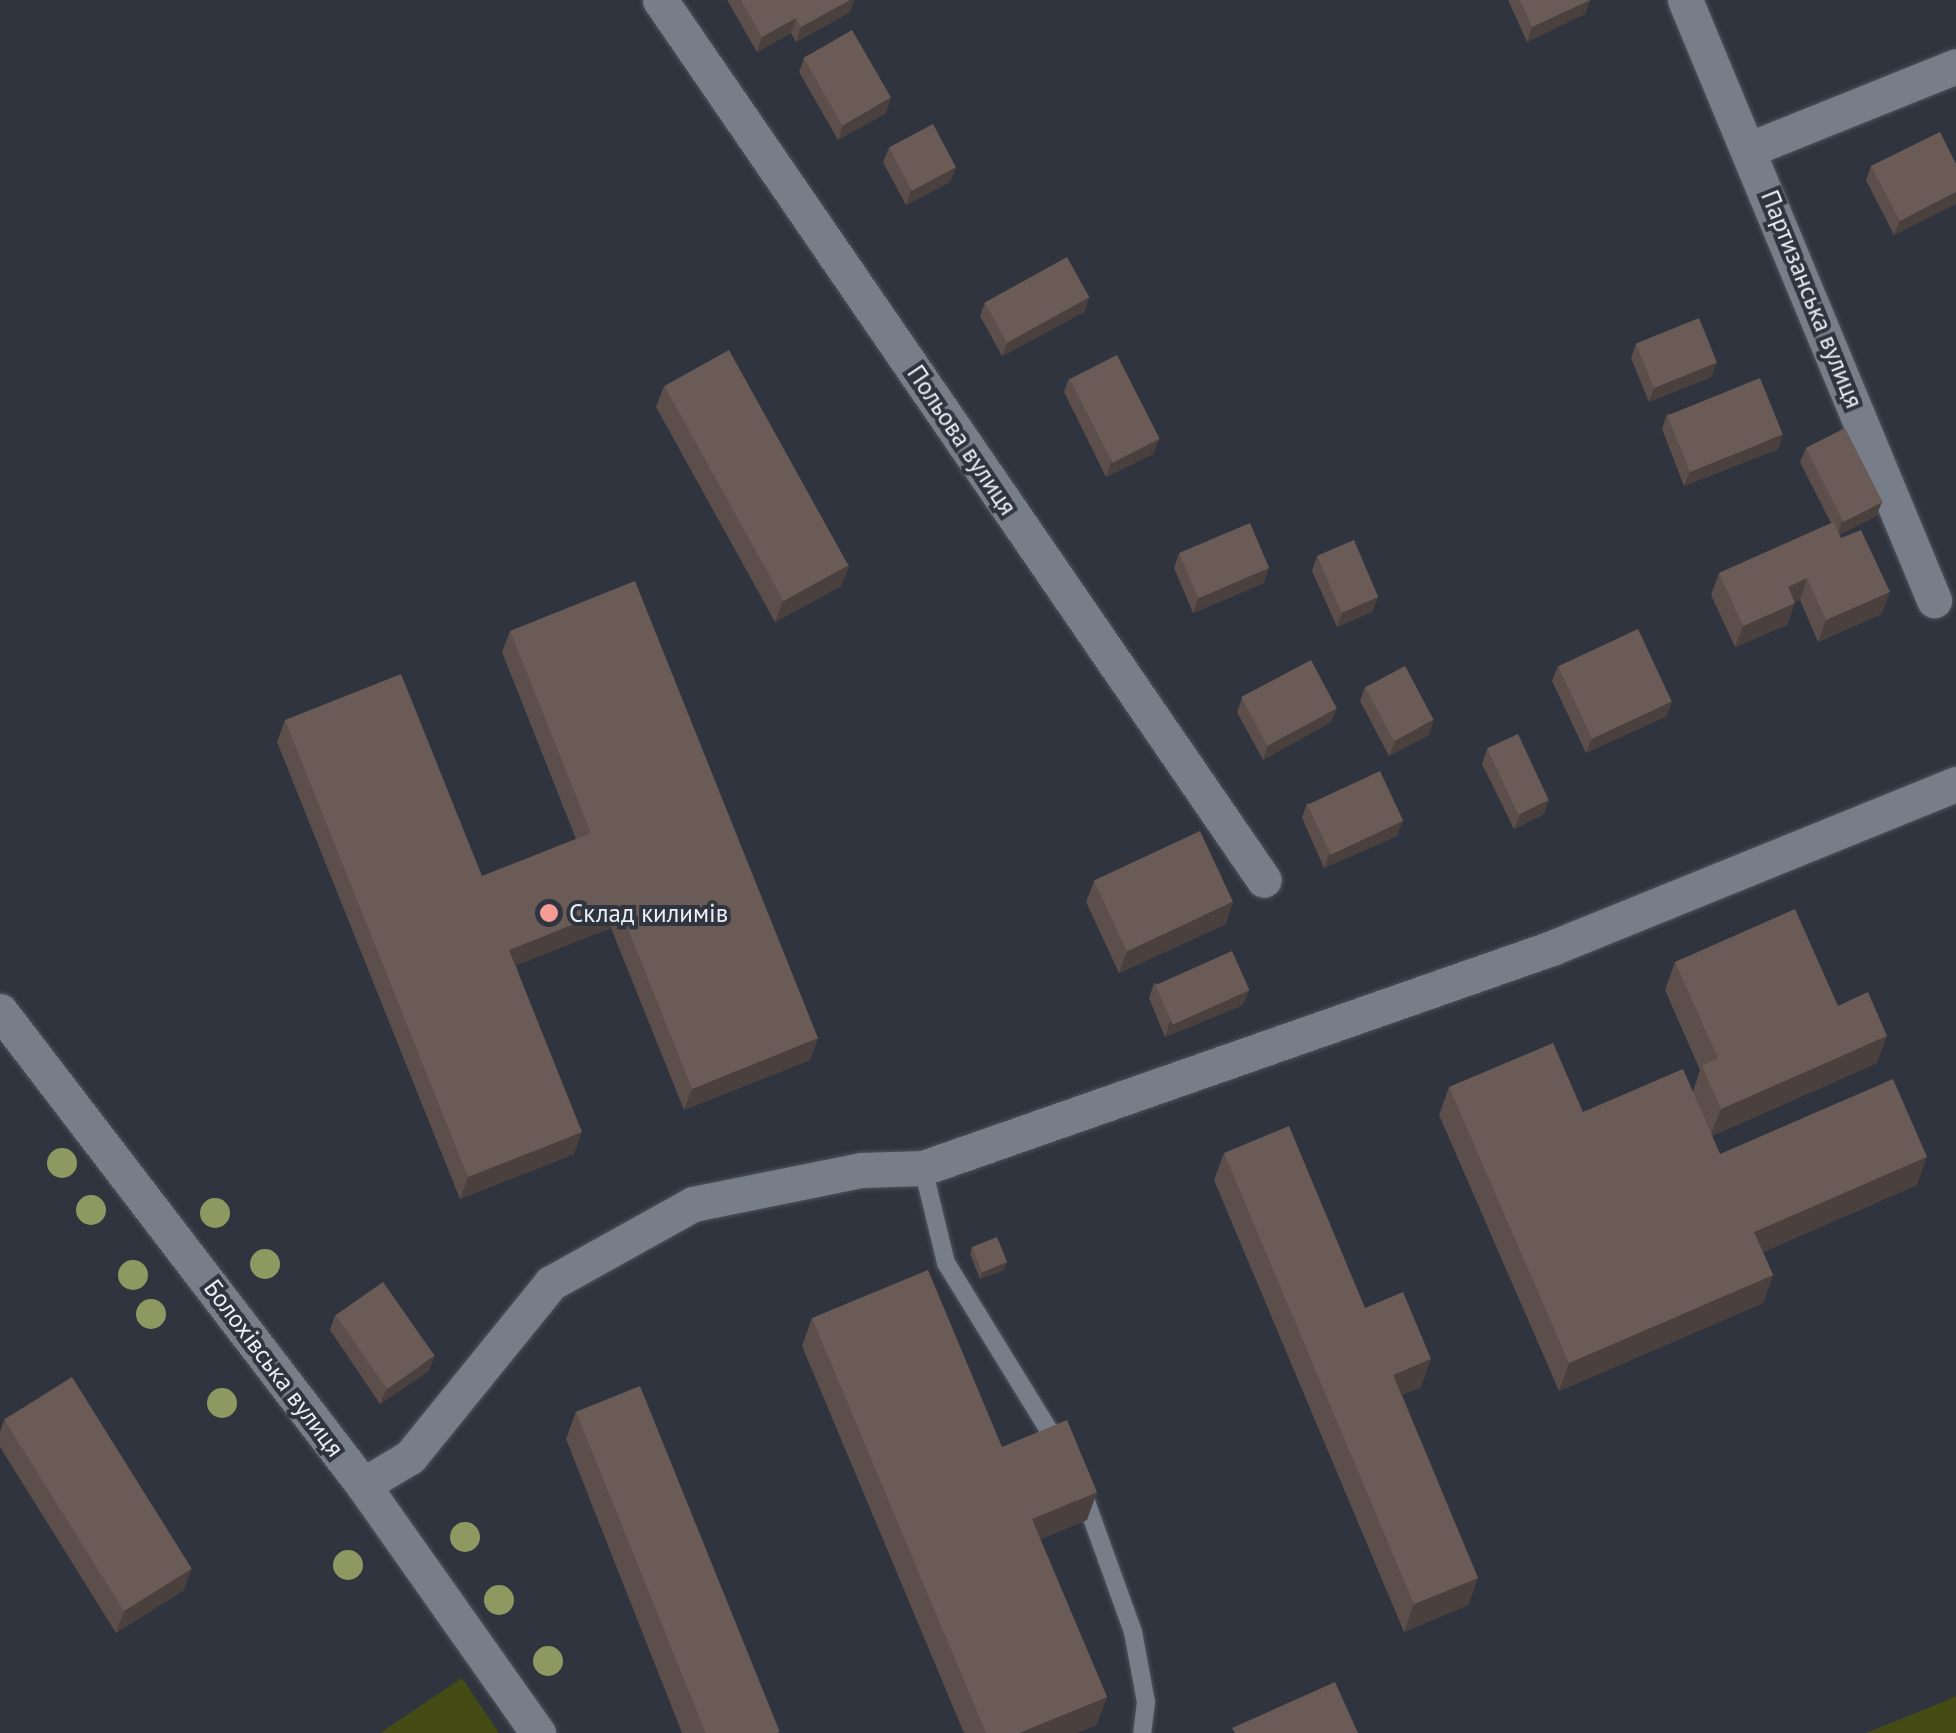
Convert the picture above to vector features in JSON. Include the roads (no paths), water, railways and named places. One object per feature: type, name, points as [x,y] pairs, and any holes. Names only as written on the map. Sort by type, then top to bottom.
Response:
[{"type":"street","name":"Польова вулиця","points":[[660,0],[1264,880]]},
{"type":"street","name":"Партизанська вулиця","points":[[1685,0],[1934,600]]},
{"type":"street","points":[[1750,149],[1956,66]]},
{"type":"street","points":[[363,1485],[410,1457],[551,1282],[694,1204],[861,1170],[923,1168],[1552,948],[1956,784]]},
{"type":"street","name":"Болохівська вулиця","points":[[0,1011],[363,1485],[538,1733]]},
{"type":"lane","points":[[923,1168],[946,1263],[1072,1469],[1133,1632],[1146,1702],[1142,1733]]},
{"type":"place","name":"Склад килимів","points":[[549,913]]}]
